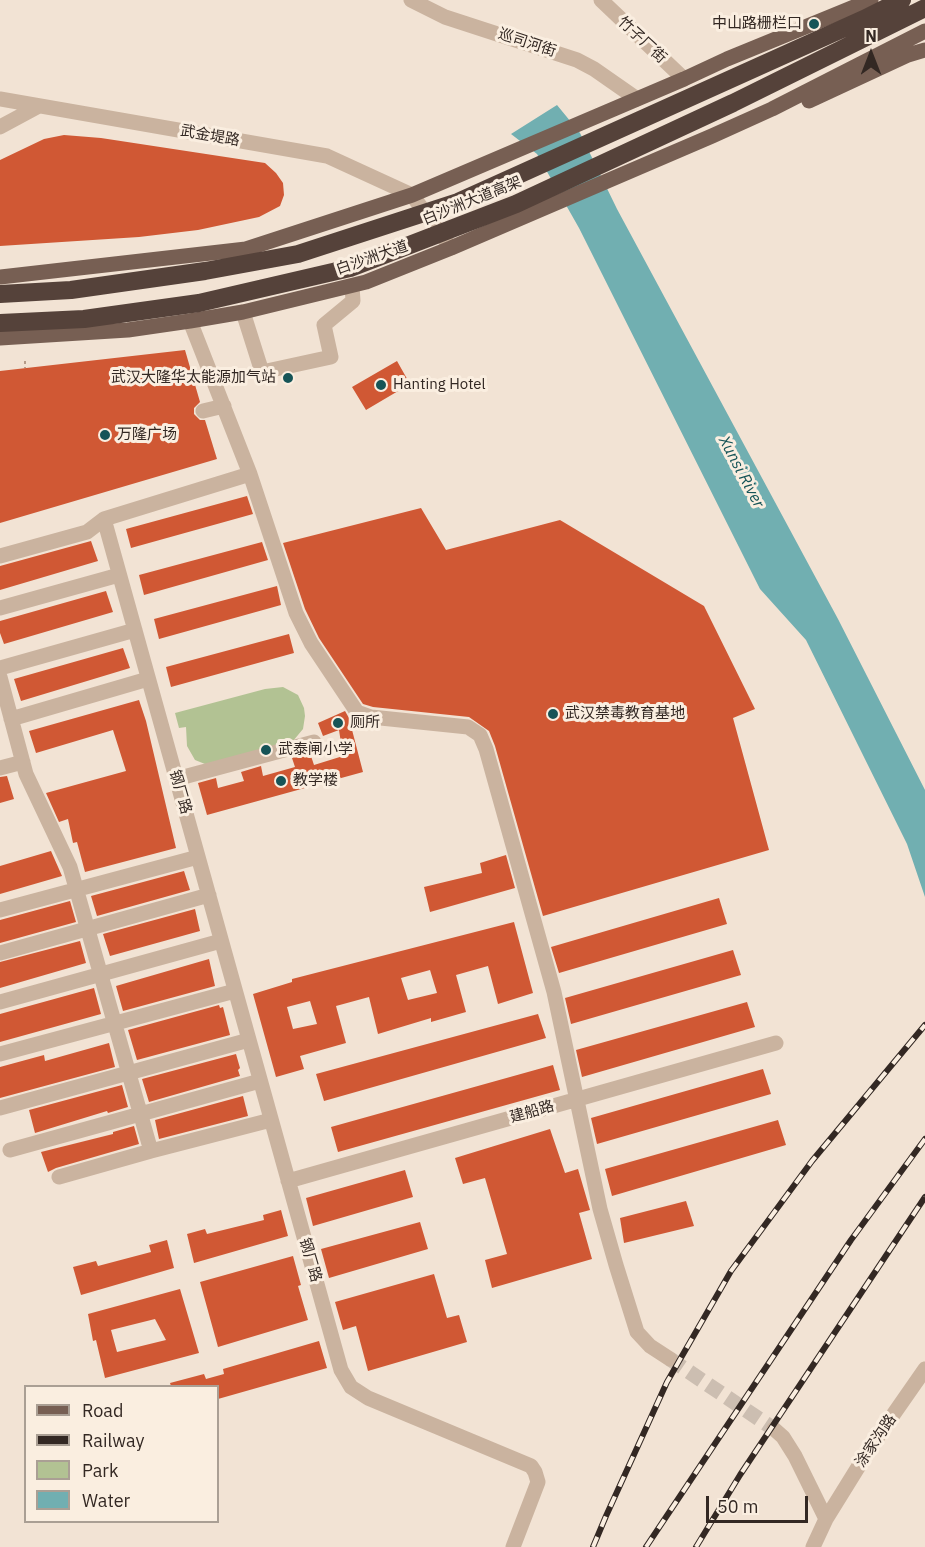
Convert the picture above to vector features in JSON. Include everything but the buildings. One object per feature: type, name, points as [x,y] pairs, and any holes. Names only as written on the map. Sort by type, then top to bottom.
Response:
[{"type":"highway","name":"白沙洲大道高架","points":[[0,294],[71,290],[206,272],[298,254],[458,202],[902,0]]},
{"type":"highway","name":"白沙洲大道高架","points":[[0,323],[84,319],[199,303],[350,268],[516,204],[733,103],[925,8]]},
{"type":"main road","points":[[0,277],[246,249],[412,195],[684,80],[727,59],[871,0]]},
{"type":"main road","name":"白沙洲大道","points":[[0,338],[128,330],[190,321],[243,312],[366,282],[451,248],[772,109],[925,31]]},
{"type":"main road","points":[[675,151],[705,148],[908,55],[925,50]]},
{"type":"street","name":"巡司河街","points":[[411,0],[445,17],[577,60],[643,96]]},
{"type":"street","name":"巡司河街","points":[[426,0],[457,15],[577,52],[643,96]]},
{"type":"street","name":"竹子厂街","points":[[601,0],[684,80]]},
{"type":"street","name":"武金堤路","points":[[0,99],[327,156],[412,195]]},
{"type":"street","points":[[0,127],[39,106]]},
{"type":"street","points":[[412,195],[451,248]]},
{"type":"street","points":[[243,312],[262,372],[331,357],[324,325],[353,301],[352,286]]},
{"type":"street","points":[[190,321],[250,474],[296,613],[311,643],[357,712],[370,717],[468,727],[480,735],[486,749],[554,992],[600,1209],[637,1332],[650,1346],[670,1359]]},
{"type":"street","points":[[203,411],[224,406]]},
{"type":"street","points":[[0,556],[87,532],[104,519],[250,474]]},
{"type":"street","name":"钢厂路","points":[[104,519],[341,1371],[351,1387],[368,1398],[531,1466],[538,1482],[513,1547]]},
{"type":"street","points":[[0,608],[119,575]]},
{"type":"street","points":[[0,668],[135,630]]},
{"type":"street","points":[[0,677],[3,702],[11,719],[26,774],[70,867],[151,1151]]},
{"type":"street","points":[[11,719],[148,680]]},
{"type":"street","points":[[176,779],[314,742]]},
{"type":"street","points":[[0,768],[23,762]]},
{"type":"street","points":[[0,910],[198,857]]},
{"type":"street","points":[[0,953],[209,895]]},
{"type":"street","points":[[0,1002],[221,941]]},
{"type":"street","points":[[0,1054],[235,991]]},
{"type":"street","points":[[0,1108],[249,1040]]},
{"type":"street","name":"建船路","points":[[288,1181],[776,1043]]},
{"type":"street","points":[[10,1150],[260,1082]]},
{"type":"street","points":[[59,1177],[271,1120]]},
{"type":"street","name":"涂家沟路","points":[[813,1547],[826,1519],[870,1448],[925,1369]]},
{"type":"street","points":[[774,1429],[783,1437],[795,1456],[826,1519]]},
{"type":"path","points":[[24,361],[25,368]]},
{"type":"green space","points":[[283,687],[298,695],[304,708],[303,729],[293,741],[210,766],[195,760],[187,746],[186,727],[179,728],[175,713],[265,689]]},
{"type":"water","name":"Xunsi River","points":[[557,105],[580,133],[617,209],[838,619],[925,790],[925,897],[907,844],[806,640],[760,589],[579,228],[537,154],[511,134]]},
{"type":"tunnel","points":[[670,1359],[774,1429]]},
{"type":"railway","points":[[593,1547],[667,1382],[731,1271],[812,1161],[925,1025]]},
{"type":"railway","points":[[646,1547],[851,1240],[925,1139]]},
{"type":"railway","points":[[696,1547],[740,1475],[925,1197]]},
{"type":"place","name":"中山路栅栏口","points":[[814,24]]},
{"type":"place","name":"武汉大隆华太能源加气站","points":[[288,378]]},
{"type":"place","name":"Hanting Hotel","points":[[381,385]]},
{"type":"place","name":"万隆广场","points":[[105,435]]},
{"type":"place","name":"武汉禁毒教育基地","points":[[553,714]]},
{"type":"place","name":"厕所","points":[[338,723]]},
{"type":"place","name":"武泰闸小学","points":[[266,750]]},
{"type":"place","name":"教学楼","points":[[281,781]]}]
